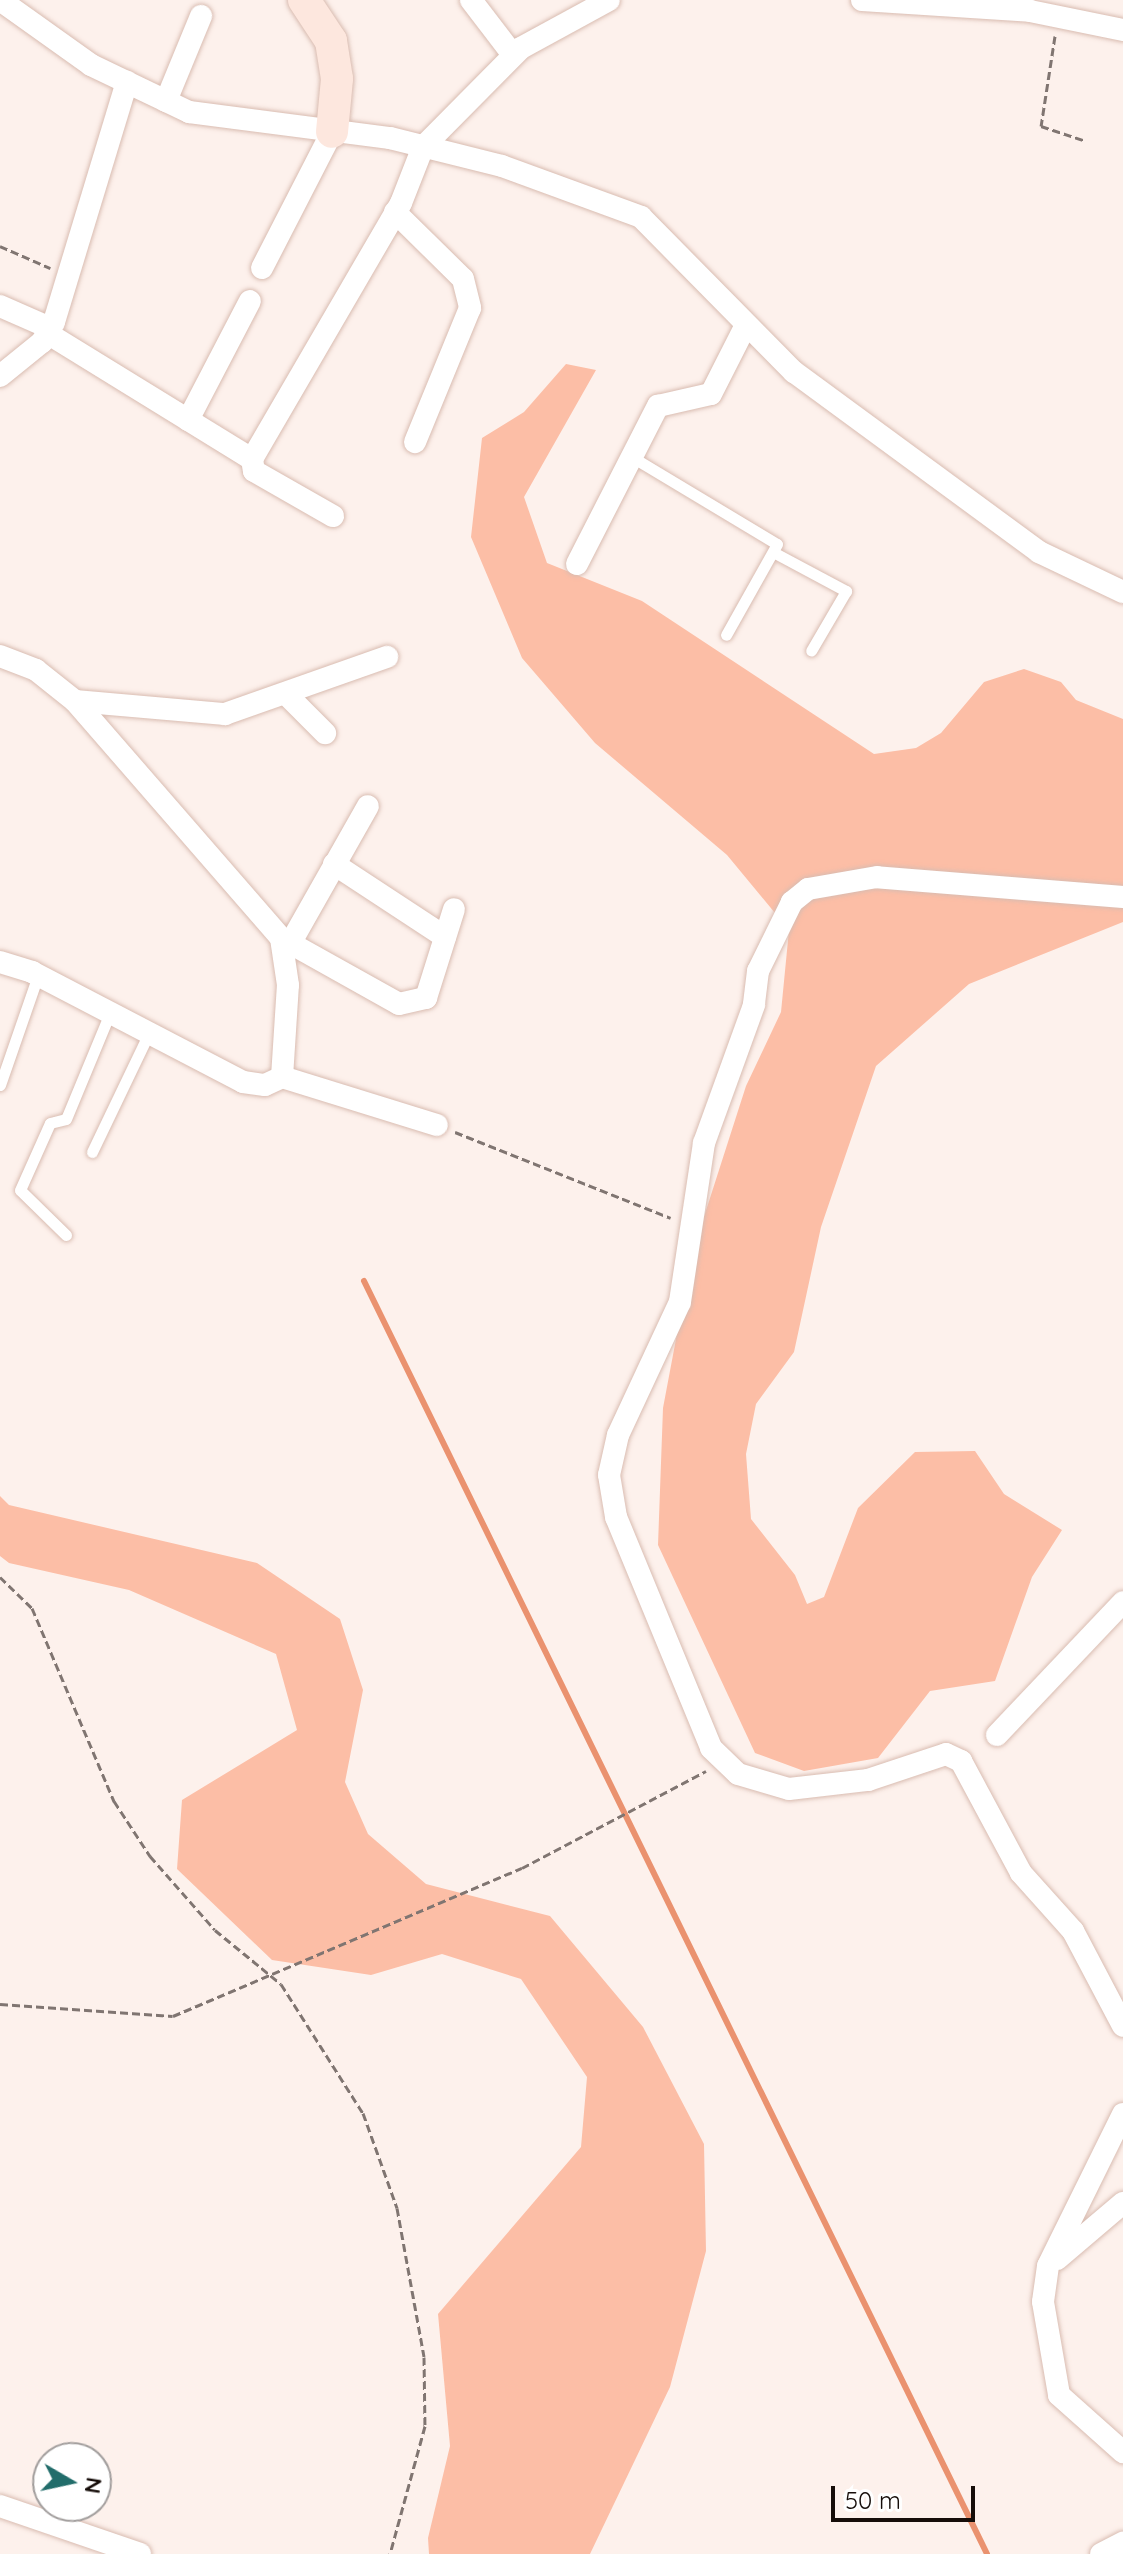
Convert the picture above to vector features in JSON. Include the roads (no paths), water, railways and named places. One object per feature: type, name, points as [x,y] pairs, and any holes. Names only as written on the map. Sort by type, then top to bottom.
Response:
[{"type":"street","points":[[0,0],[127,82],[166,101],[248,123],[332,132],[423,147],[516,171],[641,217],[794,372],[1039,552],[1123,592]]},
{"type":"street","points":[[262,268],[332,132],[337,79],[331,41],[304,0]]},
{"type":"street","points":[[471,0],[513,55]]},
{"type":"street","points":[[333,516],[254,471],[252,459],[395,212],[423,147],[513,55],[609,0]]},
{"type":"street","points":[[862,0],[1058,16],[1123,30]]},
{"type":"street","points":[[166,101],[201,16]]},
{"type":"street","points":[[1,374],[49,330],[127,82]]},
{"type":"street","points":[[395,212],[463,279],[470,308],[415,442]]},
{"type":"street","points":[[188,420],[250,301]]},
{"type":"street","points":[[0,306],[49,330],[252,459]]},
{"type":"street","points":[[577,564],[658,406],[711,394],[746,325]]},
{"type":"street","points":[[0,656],[36,670],[75,701],[286,940],[399,1004],[426,998],[454,909]]},
{"type":"street","points":[[75,701],[225,714],[287,695],[387,657]]},
{"type":"street","points":[[287,695],[325,733]]},
{"type":"street","points":[[282,1077],[288,985],[286,940],[368,806]]},
{"type":"street","points":[[334,864],[445,937]]},
{"type":"street","points":[[1123,897],[877,877],[808,889],[779,922],[758,971],[754,1005],[704,1143],[680,1302],[618,1435],[609,1475],[616,1517],[711,1748],[724,1762],[789,1789],[868,1780],[946,1754],[961,1761],[1021,1873],[1073,1931],[1123,2026]]},
{"type":"street","points":[[0,962],[38,975],[243,1082],[282,1077],[437,1125]]},
{"type":"street","points":[[997,1735],[1113,1632],[1123,1602]]},
{"type":"street","points":[[1123,2114],[1048,2266],[1048,2357],[1059,2395],[1123,2452]]},
{"type":"street","points":[[1048,2266],[1123,2203]]},
{"type":"street","points":[[0,2506],[140,2554]]},
{"type":"street","points":[[1101,2554],[1123,2543]]},
{"type":"lane","points":[[632,457],[777,544],[726,635]]},
{"type":"lane","points":[[773,552],[846,591],[811,651]]},
{"type":"lane","points":[[0,1085],[38,975]]},
{"type":"lane","points":[[66,1235],[20,1190],[50,1123],[66,1119],[110,1013]]},
{"type":"lane","points":[[92,1152],[149,1033]]},
{"type":"waterway","points":[[364,1281],[987,2554]]}]
